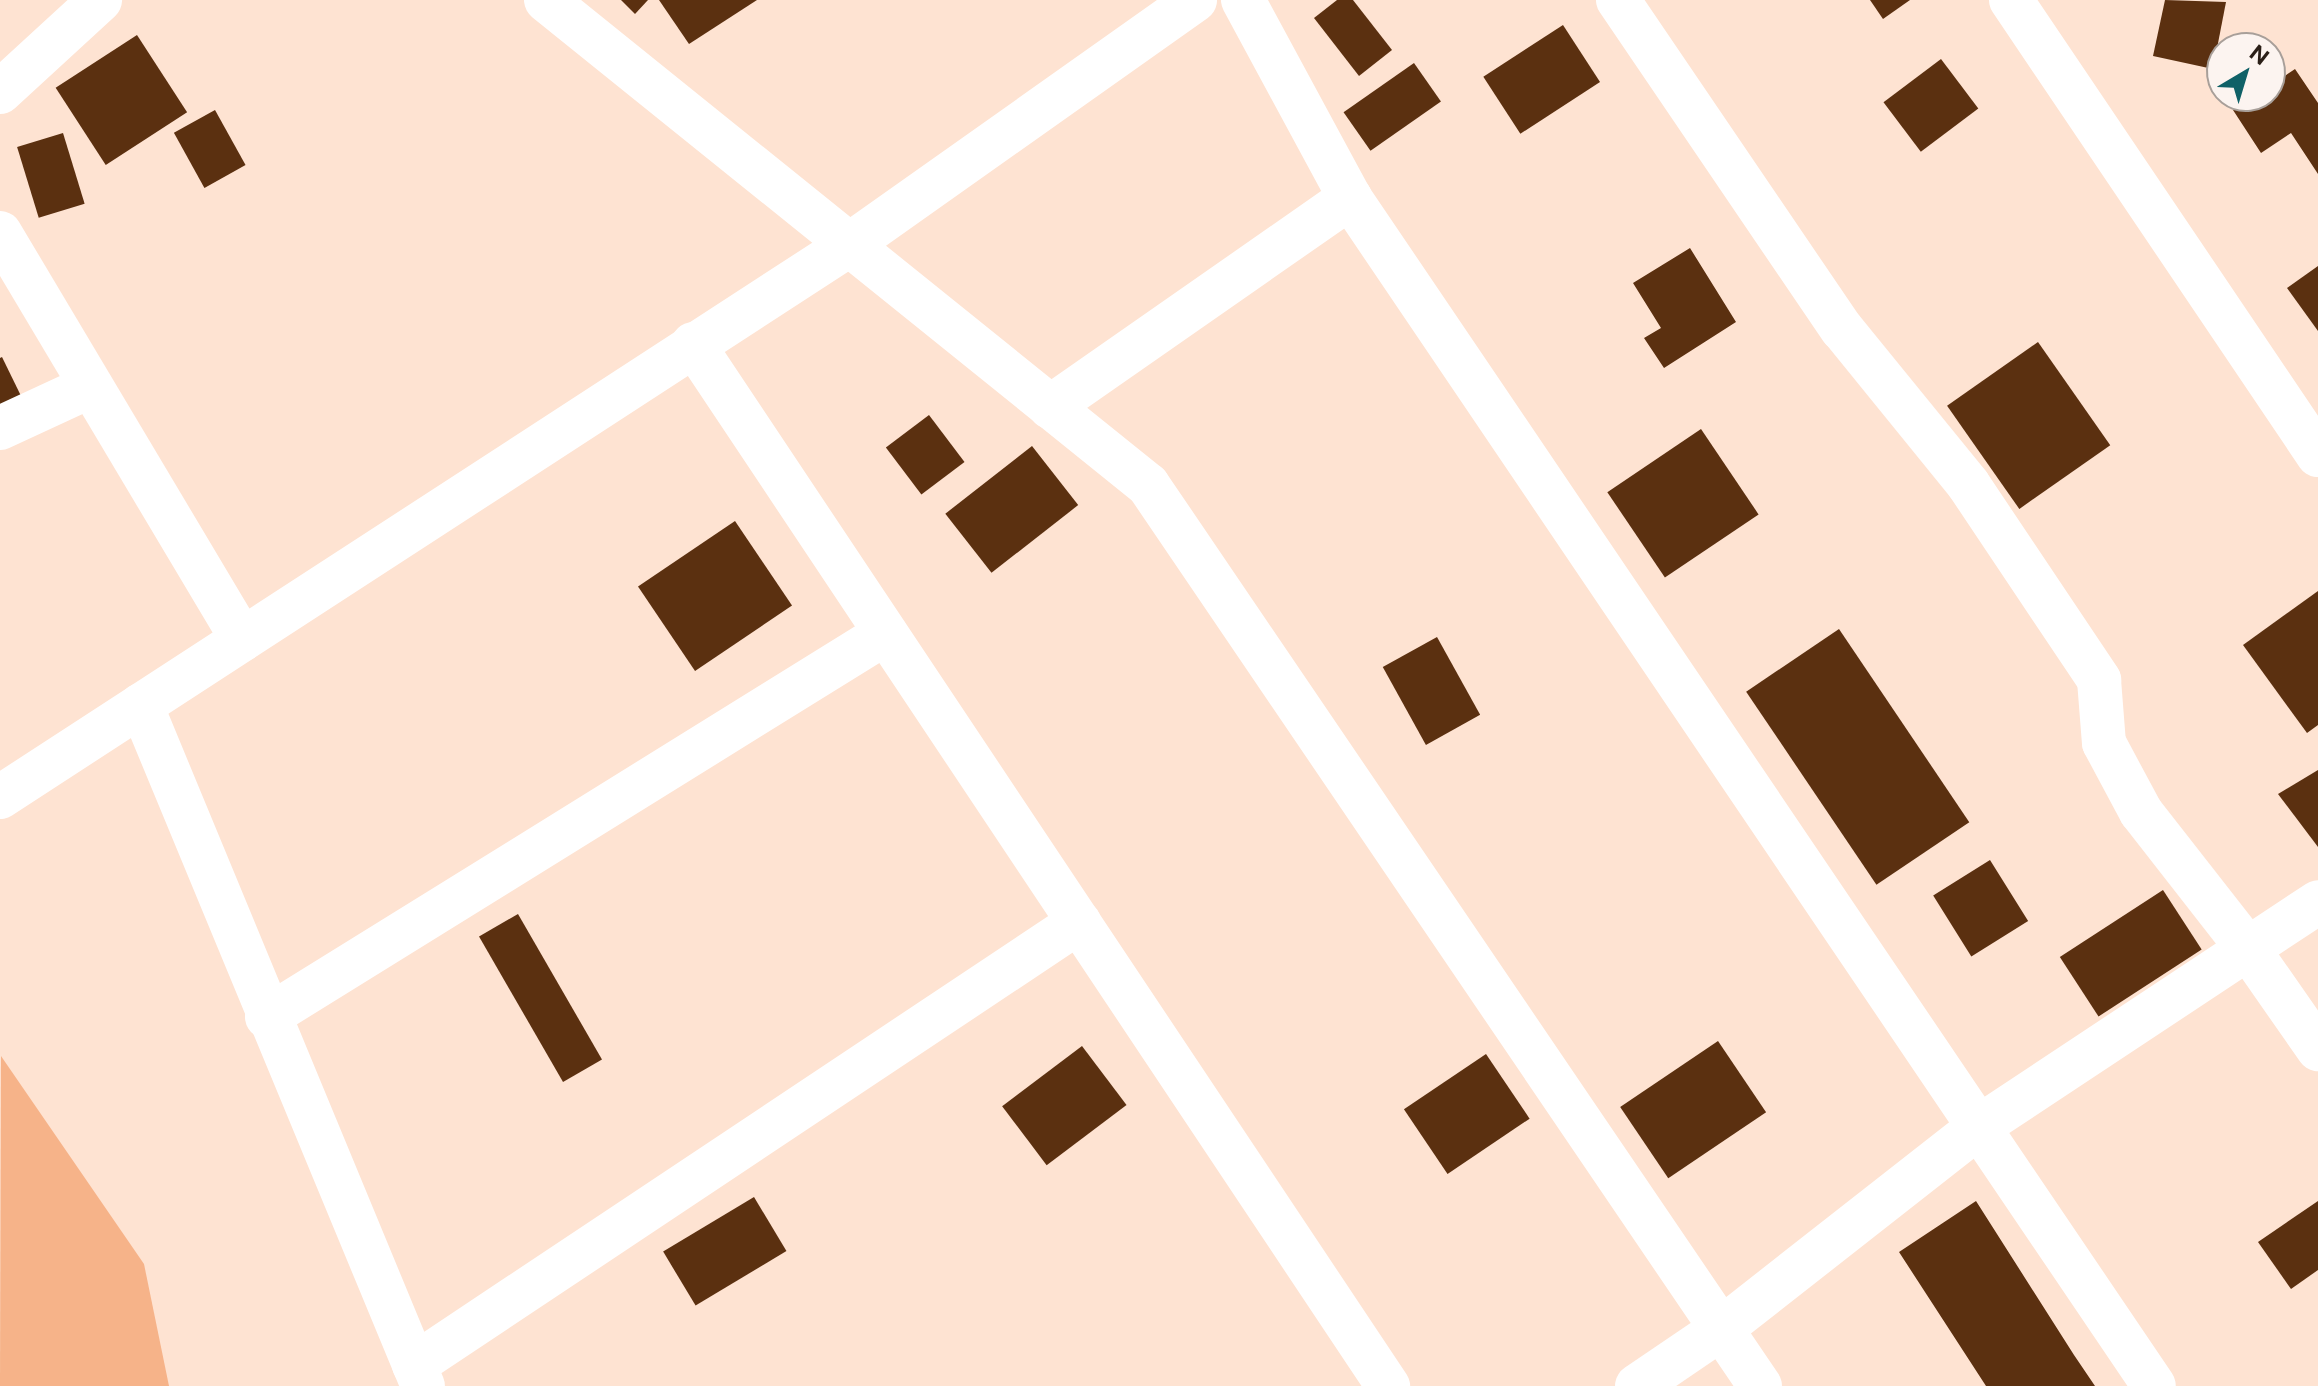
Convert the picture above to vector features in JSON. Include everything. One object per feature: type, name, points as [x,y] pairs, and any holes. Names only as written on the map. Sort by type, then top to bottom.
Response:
[{"type":"street","points":[[0,92],[100,0]]},
{"type":"street","points":[[546,0],[1148,485],[1760,1386]]},
{"type":"street","points":[[0,797],[849,245],[1195,0]]},
{"type":"street","points":[[1243,0],[1350,198],[2154,1386]]},
{"type":"street","points":[[1618,0],[1842,329],[1968,484],[2099,680],[2104,743],[2141,812],[2249,950],[2318,1049]]},
{"type":"street","points":[[2011,0],[2318,455]]},
{"type":"street","points":[[1050,407],[1350,198]]},
{"type":"street","points":[[0,233],[242,639]]},
{"type":"street","points":[[693,344],[1388,1386]]},
{"type":"street","points":[[0,428],[91,386]]},
{"type":"street","points":[[267,1017],[886,633]]},
{"type":"street","points":[[141,705],[267,1017],[418,1376],[1079,922]]},
{"type":"street","points":[[1637,1386],[1721,1329],[1977,1128],[2318,902]]},
{"type":"shaded area","points":[[1,1056],[144,1264],[169,1386],[0,1386]]},
{"type":"building","points":[[621,0],[648,0],[635,14]]},
{"type":"building","points":[[659,0],[757,0],[689,44]]},
{"type":"building","points":[[1337,0],[1353,0],[1392,50],[1359,76],[1314,18]]},
{"type":"building","points":[[1870,0],[1910,0],[1883,19]]},
{"type":"building","points":[[2165,0],[2226,2],[2220,32],[2206,32],[2206,67],[2153,56]]},
{"type":"building","points":[[1563,25],[1600,82],[1520,134],[1483,77]]},
{"type":"building","points":[[137,35],[187,112],[106,165],[56,88]]},
{"type":"building","points":[[1941,59],[1978,109],[1921,152],[1883,102]]},
{"type":"building","points":[[1414,63],[1441,102],[1371,151],[1344,112]]},
{"type":"building","points":[[2295,69],[2318,103],[2318,174],[2291,133],[2261,153],[2234,112],[2286,112],[2286,75]]},
{"type":"building","points":[[215,110],[246,165],[204,188],[174,133]]},
{"type":"building","points":[[63,133],[85,204],[39,218],[17,147]]},
{"type":"building","points":[[1690,248],[1736,322],[1664,368],[1644,338],[1661,328],[1633,283]]},
{"type":"building","points":[[2318,266],[2318,331],[2287,288]]},
{"type":"building","points":[[2038,342],[2110,445],[2019,509],[1947,406]]},
{"type":"building","points":[[0,358],[22,398],[0,408]]},
{"type":"building","points":[[929,415],[965,462],[921,495],[886,447]]},
{"type":"building","points":[[1701,429],[1759,514],[1665,578],[1607,492]]},
{"type":"building","points":[[1032,446],[1078,505],[991,573],[945,514]]},
{"type":"building","points":[[735,521],[792,606],[695,671],[638,586]]},
{"type":"building","points":[[2318,591],[2318,725],[2307,733],[2243,645]]},
{"type":"building","points":[[1839,629],[1969,822],[1876,885],[1746,692]]},
{"type":"building","points":[[1437,637],[1480,715],[1426,745],[1383,667]]},
{"type":"building","points":[[2318,770],[2318,847],[2278,794]]},
{"type":"building","points":[[1990,860],[2028,921],[1971,957],[1933,896]]},
{"type":"building","points":[[2163,890],[2202,950],[2099,1017],[2060,957]]},
{"type":"building","points":[[518,914],[602,1059],[563,1082],[479,936]]},
{"type":"building","points":[[1718,1041],[1766,1112],[1668,1178],[1620,1107]]},
{"type":"building","points":[[1082,1046],[1127,1105],[1047,1165],[1002,1106]]},
{"type":"building","points":[[1486,1054],[1530,1119],[1448,1174],[1404,1109]]},
{"type":"building","points":[[754,1197],[786,1251],[696,1306],[663,1252]]},
{"type":"building","points":[[1976,1201],[2095,1386],[1986,1386],[1899,1252]]},
{"type":"building","points":[[2318,1201],[2318,1270],[2291,1289],[2258,1242]]}]
